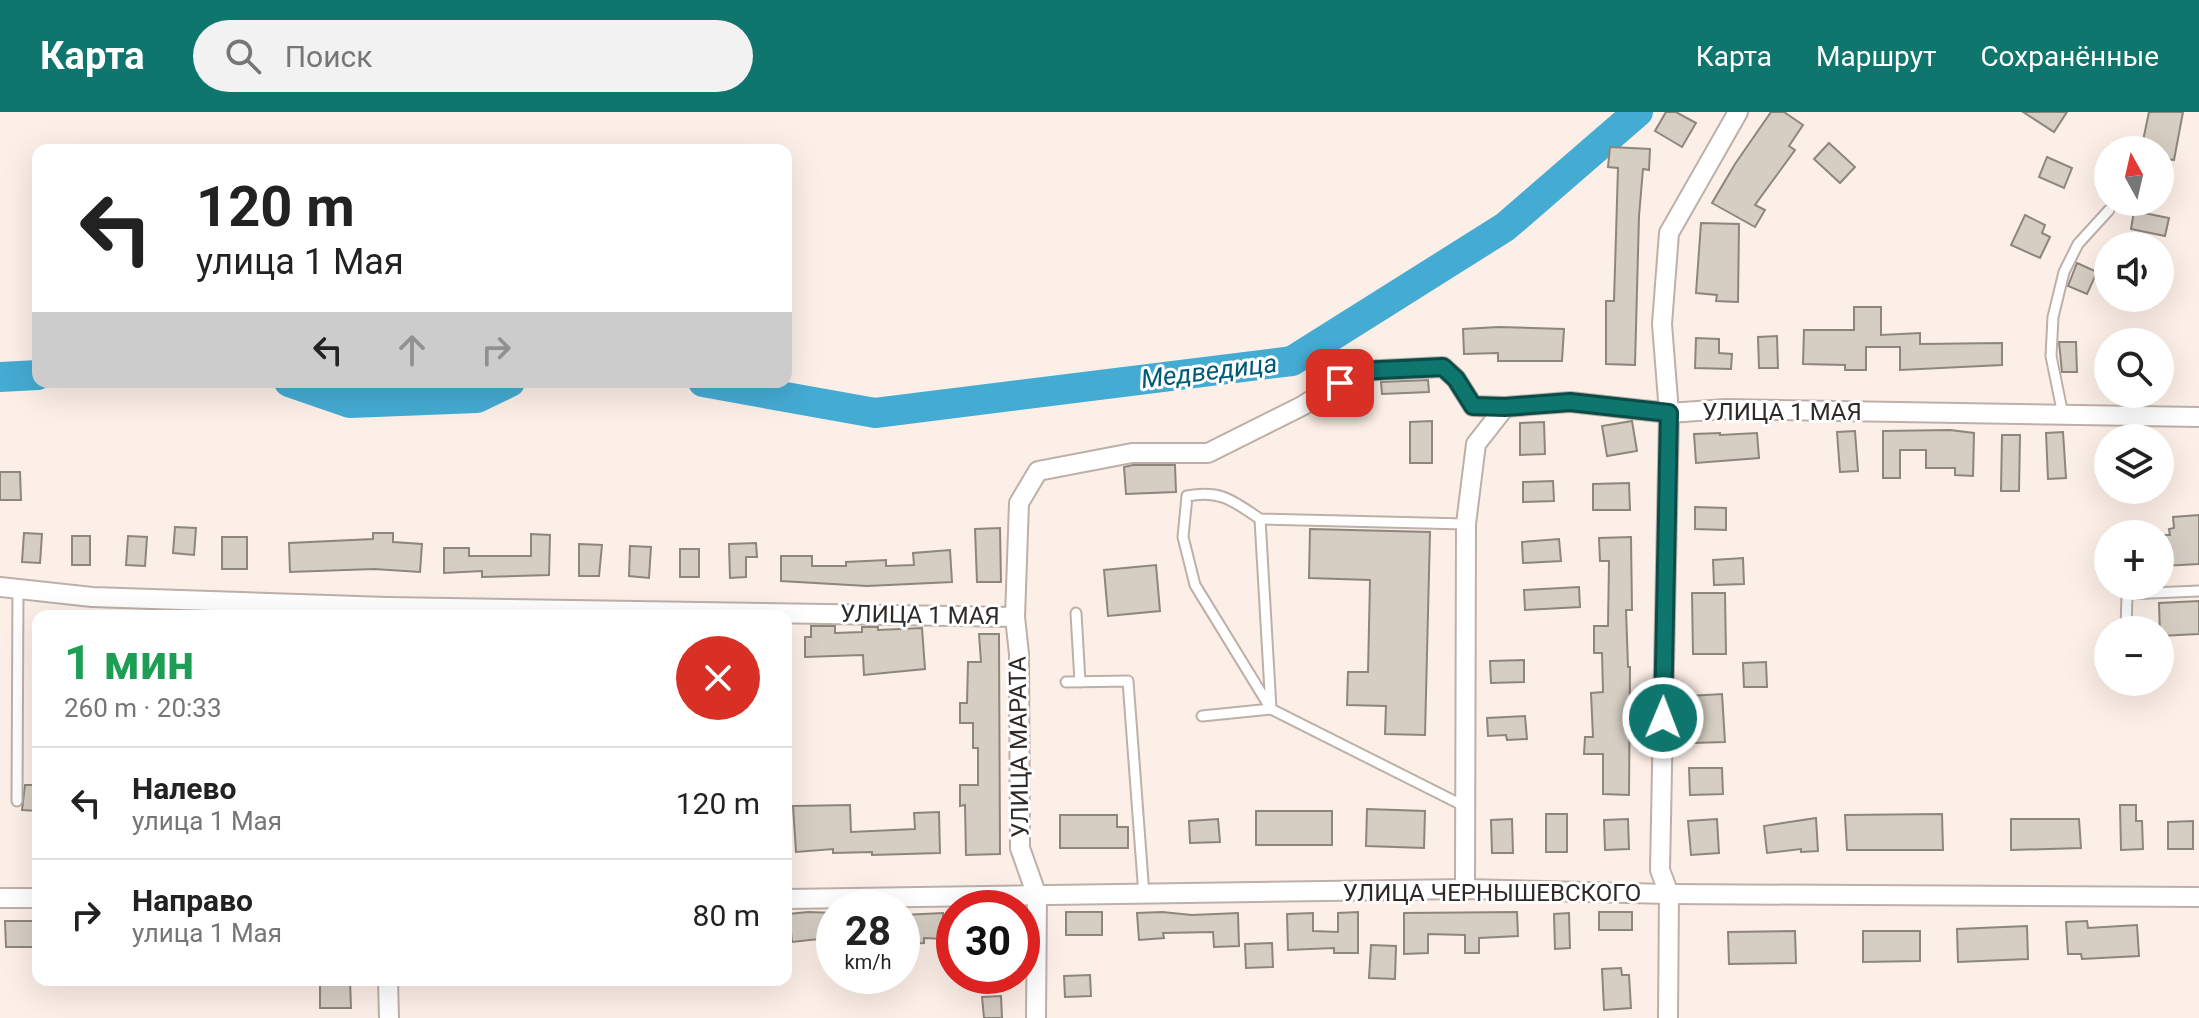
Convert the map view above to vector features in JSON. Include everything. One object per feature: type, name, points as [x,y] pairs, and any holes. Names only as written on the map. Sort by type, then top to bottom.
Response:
[{"type":"street","points":[[1668,1018],[1669,894],[1660,870],[1669,413],[1662,324],[1669,233],[1738,112]]},
{"type":"street","name":"УЛИЦА 1 МАЯ","points":[[792,615],[1015,617],[1019,503],[1038,471],[1132,453],[1208,453],[1302,406],[1359,371],[1443,367],[1456,379],[1473,406],[1570,402],[1669,413],[1726,409],[2199,417]]},
{"type":"street","points":[[1465,889],[1466,524],[1476,444],[1505,407]]},
{"type":"street","name":"УЛИЦА 1 МАЯ","points":[[9,588],[92,597],[366,610]]},
{"type":"street","name":"УЛИЦА МАРАТА","points":[[1015,617],[1019,654],[1020,848],[1035,890]]},
{"type":"street","name":"УЛИЦА ЧЕРНЫШЕВСКОГО","points":[[1040,896],[1465,889],[1669,894],[2199,897]]},
{"type":"street","name":"УЛИЦА ЧЕРНЫШЕВСКОГО","points":[[792,899],[936,897]]},
{"type":"street","points":[[0,898],[32,898]]},
{"type":"street","points":[[388,986],[389,1018]]},
{"type":"street","name":"УЛИЦА МАРАТА","points":[[1036,994],[1036,1018]]},
{"type":"lane","points":[[2063,415],[2051,356],[2053,317],[2064,272],[2078,244],[2104,216]]},
{"type":"lane","points":[[1466,524],[1260,519],[1233,501],[1211,492],[1187,496],[1183,537],[1195,585],[1271,709],[1467,808]]},
{"type":"lane","points":[[1260,519],[1271,709]]},
{"type":"lane","points":[[9,588],[17,801]]},
{"type":"lane","points":[[2126,616],[2127,594],[2199,591]]},
{"type":"lane","points":[[1076,613],[1080,682]]},
{"type":"lane","points":[[1066,682],[1128,681],[1144,895]]},
{"type":"lane","points":[[1202,716],[1271,709]]},
{"type":"building","points":[[1666,112],[1676,112],[1696,123],[1682,147],[1655,131]]},
{"type":"building","points":[[1771,112],[1784,112],[1803,125],[1789,146],[1795,150],[1755,205],[1765,210],[1755,227],[1712,203]]},
{"type":"building","points":[[2023,112],[2067,112],[2054,132]]},
{"type":"building","points":[[2149,112],[2183,112],[2174,160],[2174,136],[2144,136]]},
{"type":"building","points":[[1829,143],[1855,167],[1840,183],[1814,159]]},
{"type":"building","points":[[1610,147],[1650,149],[1649,170],[1643,169],[1639,216],[1635,365],[1606,364],[1606,301],[1614,301],[1618,168],[1608,167]]},
{"type":"building","points":[[2047,157],[2072,168],[2064,188],[2039,177]]},
{"type":"building","points":[[2025,215],[2045,225],[2042,233],[2050,237],[2040,258],[2011,245]]},
{"type":"building","points":[[2133,216],[2169,218],[2166,232],[2131,229]]},
{"type":"building","points":[[1701,223],[1739,224],[1738,302],[1716,301],[1717,295],[1696,293]]},
{"type":"building","points":[[2077,263],[2094,271],[2087,294],[2068,286]]},
{"type":"building","points":[[1854,307],[1881,307],[1881,335],[1920,333],[1920,344],[2002,343],[2002,365],[1900,370],[1900,347],[1866,347],[1866,370],[1845,370],[1845,365],[1803,364],[1804,330],[1854,330]]},
{"type":"building","points":[[1463,329],[1564,329],[1562,361],[1498,361],[1498,353],[1464,354]]},
{"type":"building","points":[[1777,336],[1778,368],[1759,368],[1758,337]]},
{"type":"building","points":[[1696,338],[1719,339],[1719,353],[1732,354],[1731,369],[1695,368]]},
{"type":"building","points":[[2059,342],[2076,342],[2077,372],[2062,372]]},
{"type":"building","points":[[1428,380],[1429,392],[1382,394],[1381,382]]},
{"type":"building","points":[[1432,421],[1432,463],[1410,463],[1410,422]]},
{"type":"building","points":[[1632,421],[1637,451],[1607,456],[1602,426]]},
{"type":"building","points":[[1544,422],[1545,454],[1520,455],[1520,423]]},
{"type":"building","points":[[1950,430],[1974,433],[1973,476],[1955,475],[1955,468],[1926,468],[1926,450],[1900,450],[1900,478],[1883,478],[1883,431]]},
{"type":"building","points":[[1855,431],[1858,471],[1840,472],[1837,432]]},
{"type":"building","points":[[2063,432],[2066,478],[2048,479],[2046,433]]},
{"type":"building","points":[[1757,433],[1759,458],[1696,463],[1694,434]]},
{"type":"building","points":[[2002,435],[2020,435],[2019,491],[2001,491]]},
{"type":"building","points":[[1175,465],[1176,492],[1126,494],[1124,467]]},
{"type":"building","points":[[0,472],[20,472],[21,500],[0,500]]},
{"type":"building","points":[[1553,481],[1554,501],[1523,502],[1523,482]]},
{"type":"building","points":[[1629,483],[1630,510],[1593,510],[1593,484]]},
{"type":"building","points":[[1695,507],[1726,508],[1726,530],[1695,529]]},
{"type":"building","points":[[2199,515],[2199,564],[2174,565],[2173,517]]},
{"type":"building","points":[[175,527],[196,528],[194,555],[173,553]]},
{"type":"building","points":[[1000,528],[1001,582],[977,582],[975,529]]},
{"type":"building","points":[[1310,529],[1430,532],[1425,735],[1385,734],[1386,706],[1347,705],[1348,672],[1368,672],[1370,580],[1309,578]]},
{"type":"building","points":[[24,533],[42,534],[40,563],[22,562]]},
{"type":"building","points":[[373,533],[393,533],[393,542],[422,544],[420,572],[374,569],[290,572],[289,543],[373,539]]},
{"type":"building","points":[[531,534],[550,535],[549,575],[482,577],[482,571],[444,573],[444,548],[469,548],[469,556],[531,556]]},
{"type":"building","points":[[72,536],[90,536],[90,565],[72,565]]},
{"type":"building","points":[[128,536],[147,537],[145,566],[126,565]]},
{"type":"building","points":[[222,537],[247,537],[247,569],[222,569]]},
{"type":"building","points":[[1631,537],[1632,610],[1626,610],[1630,667],[1629,795],[1603,794],[1603,754],[1584,754],[1585,737],[1593,737],[1591,693],[1603,692],[1602,653],[1594,653],[1594,626],[1608,626],[1609,561],[1600,561],[1599,538]]},
{"type":"building","points":[[1559,539],[1561,561],[1523,563],[1522,542]]},
{"type":"building","points":[[756,543],[757,557],[746,557],[746,577],[730,578],[729,544]]},
{"type":"building","points":[[579,544],[602,545],[599,576],[579,576]]},
{"type":"building","points":[[630,546],[651,547],[649,578],[629,576]]},
{"type":"building","points":[[680,549],[699,549],[699,577],[680,577]]},
{"type":"building","points":[[950,550],[952,582],[867,586],[781,581],[781,556],[812,556],[812,566],[846,566],[846,562],[886,560],[886,566],[914,565],[913,553]]},
{"type":"building","points":[[1743,558],[1744,584],[1714,585],[1713,560]]},
{"type":"building","points":[[1156,565],[1160,611],[1108,616],[1104,570]]},
{"type":"building","points":[[1579,587],[1580,607],[1525,610],[1524,590]]},
{"type":"building","points":[[1692,593],[1725,593],[1726,654],[1693,654]]},
{"type":"building","points":[[2199,601],[2199,634],[2174,635],[2174,616],[2159,616],[2159,603]]},
{"type":"building","points":[[811,626],[835,626],[835,633],[862,632],[862,627],[878,627],[878,630],[922,628],[925,669],[864,675],[863,655],[805,657],[805,637],[811,637]]},
{"type":"building","points":[[979,634],[999,634],[1000,854],[966,855],[965,805],[960,806],[960,785],[978,785],[978,748],[973,748],[973,723],[960,723],[960,703],[967,703],[968,662],[981,662]]},
{"type":"building","points":[[1524,660],[1524,682],[1491,683],[1490,661]]},
{"type":"building","points":[[1766,662],[1767,687],[1744,687],[1743,663]]},
{"type":"building","points":[[1722,694],[1725,742],[1692,743],[1690,696]]},
{"type":"building","points":[[1525,716],[1527,739],[1507,740],[1506,735],[1488,736],[1487,718]]},
{"type":"building","points":[[1689,768],[1722,768],[1723,794],[1690,795]]},
{"type":"building","points":[[25,785],[32,785],[32,811],[22,810]]},
{"type":"building","points":[[850,805],[851,832],[915,829],[914,813],[939,812],[940,853],[872,855],[872,852],[833,853],[833,849],[796,852],[793,806]]},
{"type":"building","points":[[2120,805],[2136,805],[2136,821],[2142,821],[2143,849],[2121,850]]},
{"type":"building","points":[[1367,809],[1425,811],[1424,848],[1366,846]]},
{"type":"building","points":[[1256,811],[1332,811],[1332,845],[1256,845]]},
{"type":"building","points":[[1546,814],[1567,814],[1567,852],[1546,852]]},
{"type":"building","points":[[1942,814],[1943,850],[1847,850],[1845,815]]},
{"type":"building","points":[[1060,815],[1117,815],[1117,827],[1128,827],[1128,848],[1060,848]]},
{"type":"building","points":[[1816,818],[1818,851],[1801,852],[1801,849],[1767,853],[1764,826]]},
{"type":"building","points":[[1218,819],[1220,842],[1190,843],[1189,821]]},
{"type":"building","points":[[1512,819],[1513,853],[1492,853],[1491,820]]},
{"type":"building","points":[[1628,819],[1629,849],[1605,850],[1604,820]]},
{"type":"building","points":[[1717,819],[1719,853],[1691,855],[1688,821]]},
{"type":"building","points":[[2011,819],[2079,819],[2081,848],[2011,850]]},
{"type":"building","points":[[2193,821],[2193,849],[2168,849],[2168,822]]},
{"type":"building","points":[[816,912],[816,939],[792,942],[792,914]]},
{"type":"building","points":[[1066,912],[1102,912],[1102,935],[1066,935]]},
{"type":"building","points":[[1358,912],[1358,953],[1334,953],[1334,948],[1288,950],[1287,914],[1313,913],[1313,931],[1338,932],[1338,913]]},
{"type":"building","points":[[1517,912],[1518,936],[1479,938],[1479,953],[1465,953],[1465,935],[1428,934],[1428,953],[1404,954],[1404,913]]},
{"type":"building","points":[[1599,912],[1632,912],[1632,930],[1599,930]]},
{"type":"building","points":[[936,913],[936,939],[924,938],[924,943],[920,943],[920,914]]},
{"type":"building","points":[[1137,913],[1192,915],[1238,913],[1239,946],[1214,947],[1213,932],[1163,933],[1164,938],[1139,940]]},
{"type":"building","points":[[1569,913],[1570,948],[1555,949],[1554,914]]},
{"type":"building","points":[[5,921],[32,921],[32,947],[6,947]]},
{"type":"building","points":[[2087,921],[2088,928],[2137,925],[2139,956],[2082,959],[2081,954],[2068,954],[2066,922]]},
{"type":"building","points":[[2027,926],[2028,959],[1958,962],[1957,929]]},
{"type":"building","points":[[1795,931],[1796,963],[1729,964],[1728,932]]},
{"type":"building","points":[[1863,931],[1920,931],[1920,961],[1863,962]]},
{"type":"building","points":[[1272,943],[1273,967],[1246,968],[1245,944]]},
{"type":"building","points":[[1371,945],[1396,946],[1395,979],[1369,978]]},
{"type":"building","points":[[1621,968],[1622,975],[1629,975],[1631,1008],[1604,1010],[1602,969]]},
{"type":"building","points":[[1090,975],[1091,996],[1065,997],[1064,976]]},
{"type":"building","points":[[320,986],[350,986],[351,1008],[320,1008]]},
{"type":"building","points":[[1001,996],[1002,1018],[984,1018],[982,997]]},
{"type":"waterway","name":"Медведица","points":[[736,388],[875,413],[1292,361],[1505,227],[1638,112]]},
{"type":"waterway","name":"Медведица","points":[[0,377],[32,375]]},
{"type":"waterway","name":"Медведица","points":[[306,388],[350,403],[477,398],[498,388]]},
{"type":"route","points":[[1340,383],[1359,371],[1443,367],[1456,379],[1473,406],[1570,402],[1669,413],[1663,718]]}]
